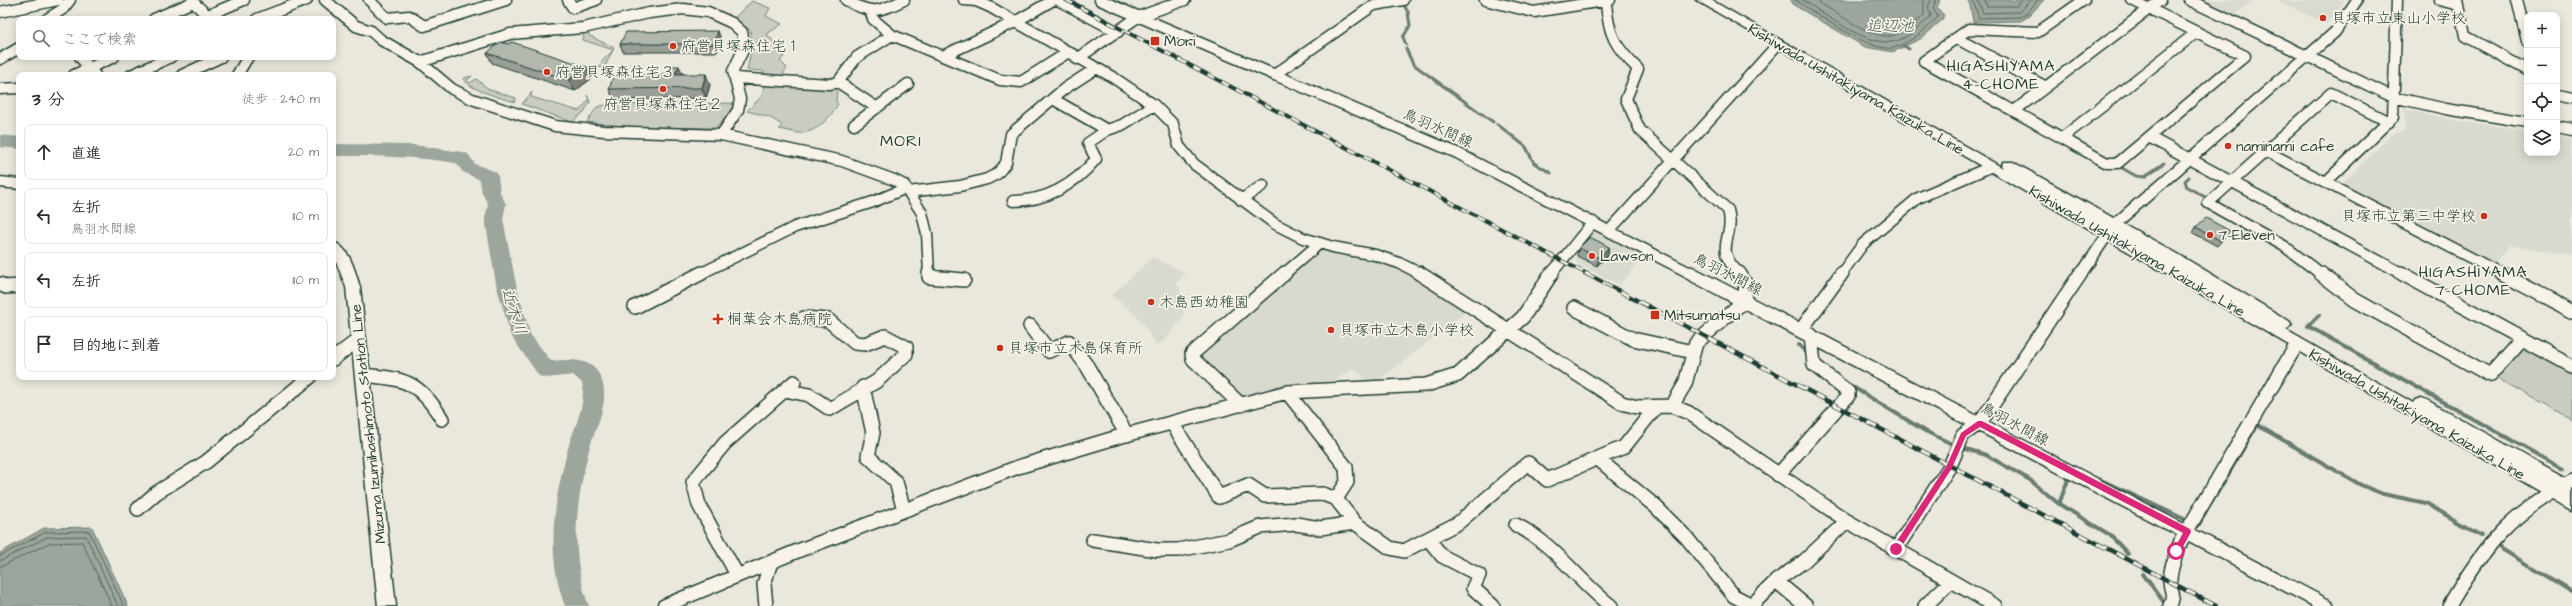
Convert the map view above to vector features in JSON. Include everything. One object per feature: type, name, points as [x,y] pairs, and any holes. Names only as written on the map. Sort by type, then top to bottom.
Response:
[{"type":"main road","name":"Kishiwada Ushitakiyama Kaizuka Line","points":[[1702,0],[1990,167],[2111,230],[2321,347],[2564,486],[2572,503]]},
{"type":"main road","name":"Kishiwada Ushitakiyama Kaizuka Line","points":[[1718,0],[2111,230],[2297,344],[2564,486]]},
{"type":"main road","points":[[0,182],[16,184]]},
{"type":"main road","name":"Mizuma Izumihashimoto Station Line","points":[[336,251],[344,261],[353,287],[387,606]]},
{"type":"street","points":[[0,12],[58,0]]},
{"type":"street","points":[[52,16],[63,9],[70,0]]},
{"type":"street","points":[[205,16],[244,0]]},
{"type":"street","points":[[266,16],[307,0]]},
{"type":"street","points":[[325,0],[356,26],[371,31],[381,40],[420,62],[452,89],[472,99],[555,126],[604,132],[721,135],[842,161],[879,172],[904,185],[922,213],[927,234],[929,276],[964,280]]},
{"type":"street","points":[[371,0],[387,18],[408,16],[424,26],[506,0]]},
{"type":"street","points":[[568,0],[573,8],[596,0]]},
{"type":"street","points":[[846,0],[871,13],[877,13],[904,0]]},
{"type":"street","points":[[964,0],[982,3],[1072,56],[1133,89],[1154,105],[1174,124],[1178,146],[1194,164],[1275,224],[1304,238],[1375,255],[1398,263],[1422,275],[1622,403],[1638,407],[1672,406],[1689,413],[1847,521],[1995,606]]},
{"type":"street","points":[[944,55],[1015,22],[1053,0]]},
{"type":"street","points":[[1058,0],[1118,32]]},
{"type":"street","name":"鳥羽水間線","points":[[1100,0],[1457,153],[1980,423],[2327,606]]},
{"type":"street","points":[[871,13],[873,19],[892,35],[901,37],[917,47],[944,55],[980,74],[1021,82],[1118,32],[1138,17],[1185,0]]},
{"type":"street","points":[[1274,75],[1374,5],[1403,0]]},
{"type":"street","points":[[1484,0],[1534,12],[1608,1],[1607,26],[1616,49],[1638,69],[1626,99],[1640,130],[1672,161],[1728,210],[1731,218],[1725,252],[1728,262],[1745,279],[1748,291],[1744,301],[1696,338],[1686,384],[1672,406]]},
{"type":"street","points":[[2084,0],[2038,32],[1969,30],[1924,61],[2107,163],[2118,163],[2245,56],[2132,0]]},
{"type":"street","points":[[2014,111],[2161,0]]},
{"type":"street","points":[[2189,0],[2393,97],[2446,109],[2524,122]]},
{"type":"street","points":[[1896,549],[1950,466],[1963,435],[1980,423],[2111,230],[2189,159],[2335,32],[2357,0]]},
{"type":"street","points":[[2326,182],[2393,117],[2397,0]]},
{"type":"street","points":[[2440,0],[2458,2],[2465,36],[2524,68]]},
{"type":"street","points":[[2518,0],[2524,27]]},
{"type":"street","points":[[161,16],[193,2],[202,16]]},
{"type":"street","points":[[420,62],[510,34],[583,28],[649,12],[683,9],[708,12],[732,24],[742,32],[745,46],[733,71],[741,98],[740,107],[721,135]]},
{"type":"street","points":[[2062,138],[2197,32]]},
{"type":"street","points":[[735,78],[830,84],[838,82],[844,71],[857,57],[892,35]]},
{"type":"street","points":[[1956,38],[2046,87]]},
{"type":"street","points":[[1609,231],[1778,44]]},
{"type":"street","points":[[0,59],[16,50]]},
{"type":"street","points":[[82,60],[92,72],[110,60]]},
{"type":"street","points":[[141,72],[166,60]]},
{"type":"street","points":[[188,72],[214,60]]},
{"type":"street","points":[[239,72],[246,60]]},
{"type":"street","points":[[635,306],[795,227],[824,216],[862,206],[907,190],[979,182],[998,173],[1006,162],[1008,140],[1011,134],[1053,99],[1095,69]]},
{"type":"street","points":[[838,82],[877,108]]},
{"type":"street","points":[[854,124],[908,84]]},
{"type":"street","points":[[0,88],[16,88]]},
{"type":"street","points":[[2389,122],[2331,93],[2208,203],[2284,246],[2355,300],[2490,375],[2522,339]]},
{"type":"street","points":[[2560,97],[2572,99]]},
{"type":"street","points":[[1053,99],[1107,130]]},
{"type":"street","points":[[1013,200],[1023,202],[1042,197],[1077,178],[1096,159],[1094,151],[1088,142],[1107,130],[1122,125],[1154,105]]},
{"type":"street","points":[[2560,128],[2572,130]]},
{"type":"street","points":[[2149,137],[2572,366]]},
{"type":"street","points":[[2266,151],[2572,311]]},
{"type":"street","points":[[1778,475],[1848,396],[1848,392],[1844,386],[1814,365],[1806,333],[1863,244],[1918,198],[1990,167]]},
{"type":"street","points":[[1241,200],[1263,185]]},
{"type":"street","points":[[664,606],[737,575],[1018,467],[1127,435],[1287,392],[1426,386],[1458,375],[1523,317],[1544,283],[1593,222]]},
{"type":"street","points":[[1241,405],[1193,359],[1192,354],[1320,243]]},
{"type":"street","points":[[0,284],[6,287],[16,286]]},
{"type":"street","points":[[1574,308],[1633,339],[1661,343],[1693,352]]},
{"type":"street","points":[[737,575],[698,505],[693,482],[698,472],[716,453],[789,386],[809,394],[830,409],[882,376],[906,354],[906,347],[885,336],[869,344],[860,344],[853,342],[836,323],[826,319],[804,318]]},
{"type":"street","points":[[1030,326],[1049,351],[1069,342],[1087,366],[1127,435]]},
{"type":"street","points":[[336,357],[359,339]]},
{"type":"street","points":[[2170,606],[2174,594],[2170,582],[2173,562],[2187,532],[2297,344]]},
{"type":"street","points":[[363,375],[397,378],[423,389],[442,419]]},
{"type":"street","points":[[138,509],[156,493],[206,462],[306,380]]},
{"type":"street","points":[[863,387],[873,433],[868,456],[873,465],[896,482],[901,494],[904,510]]},
{"type":"street","points":[[1287,392],[1346,467],[1347,482],[1336,499]]},
{"type":"street","points":[[1172,423],[1219,497],[1248,485],[1265,496],[1323,494],[1336,499],[1355,523],[1390,548],[1404,551],[1428,540],[1458,523],[1528,463],[1547,480],[1624,447],[1656,407]]},
{"type":"street","points":[[1598,459],[1654,506],[1686,537],[1734,596],[1752,606],[1776,581],[1803,562],[1847,521]]},
{"type":"street","points":[[2449,606],[2464,580],[2499,534],[2524,509],[2564,486]]},
{"type":"street","points":[[1093,540],[1157,550],[1178,550],[1229,540],[1260,527],[1296,524],[1320,528],[1355,523]]},
{"type":"street","points":[[1516,525],[1533,532],[1546,540],[1585,584],[1611,606]]},
{"type":"street","points":[[1428,540],[1442,556],[1479,575],[1473,588],[1493,606]]},
{"type":"street","points":[[766,606],[762,590],[764,575],[771,562]]},
{"type":"street","points":[[1776,581],[1806,606]]},
{"type":"street","points":[[1925,606],[1951,581]]},
{"type":"shaded area","points":[[2198,0],[2253,0],[2233,17]]},
{"type":"shaded area","name":"貝塚市立東山小学校","points":[[2277,0],[2344,0],[2337,12],[2326,24]]},
{"type":"shaded area","points":[[752,1],[770,8],[766,16],[782,24],[767,34],[785,55],[780,61],[787,68],[783,74],[783,86],[832,84],[837,91],[836,101],[838,104],[835,109],[827,120],[811,131],[798,133],[779,129],[782,125],[769,117],[747,111],[762,96],[766,75],[763,71],[747,70],[753,42],[750,30],[734,18]]},
{"type":"shaded area","points":[[587,31],[590,36],[614,48],[613,50],[583,40],[584,32]]},
{"type":"shaded area","points":[[613,50],[604,68],[597,67]]},
{"type":"shaded area","points":[[472,76],[467,80],[470,83],[476,79],[490,90],[516,98],[515,102],[486,93],[471,86],[464,78]]},
{"type":"shaded area","points":[[532,92],[531,97],[579,111],[589,100],[587,95],[590,102],[584,112],[572,122],[522,104]]},
{"type":"shaded area","points":[[734,103],[728,117],[716,128],[627,127],[587,122],[597,107],[605,105]]},
{"type":"shaded area","name":"貝塚市立第三中学校","points":[[2404,109],[2453,120],[2524,131],[2524,156],[2560,156],[2560,136],[2572,138],[2572,256],[2510,245],[2493,266],[2340,186],[2392,134],[2405,130]]},
{"type":"shaded area","points":[[1591,229],[1597,229],[1645,254],[1620,285],[1576,263],[1576,247]]},
{"type":"shaded area","name":"貝塚市立木島小学校","points":[[1320,243],[1399,263],[1468,310],[1385,376],[1371,384],[1353,368],[1335,381],[1240,399],[1196,357]]},
{"type":"shaded area","name":"木島西幼稚園","points":[[1153,257],[1185,273],[1176,284],[1180,289],[1184,316],[1164,341],[1156,344],[1142,323],[1128,308],[1111,296]]},
{"type":"shaded area","points":[[2524,347],[2572,370],[2572,420],[2496,378]]},
{"type":"water","name":"追辺池","points":[[1791,0],[1940,0],[1937,8],[1944,15],[1942,20],[1922,38],[1893,52],[1865,47],[1792,4]]},
{"type":"water","points":[[1969,0],[2044,0],[2029,16],[2021,21],[1973,22]]},
{"type":"water","points":[[92,527],[128,606],[0,606],[0,553],[44,528]]},
{"type":"building","points":[[718,31],[714,44],[620,44],[626,32]]},
{"type":"building","points":[[500,42],[508,44],[512,42],[587,67],[569,80],[487,53]]},
{"type":"building","points":[[669,66],[679,66],[675,74],[706,74],[702,88],[609,89],[614,75],[665,74]]},
{"type":"building","points":[[2206,218],[2230,231],[2221,241],[2196,227]]},
{"type":"building","points":[[1590,237],[1609,247],[1599,258],[1579,248]]},
{"type":"waterway","points":[[1402,2],[1408,12],[1410,26],[1403,37],[1406,45]]},
{"type":"waterway","points":[[1904,46],[1909,49]]},
{"type":"waterway","points":[[1406,49],[1413,64],[1493,122]]},
{"type":"waterway","points":[[1497,124],[1526,147],[1534,163],[1551,173]]},
{"type":"waterway","name":"近木川","points":[[0,141],[16,143]]},
{"type":"waterway","name":"近木川","points":[[336,150],[398,151],[446,155],[462,158],[469,168],[489,176],[491,193],[497,204],[494,219],[506,284],[521,336],[546,370],[577,367],[589,377],[593,385],[594,392],[592,407],[580,444],[570,484],[565,526],[564,547],[566,567],[570,587],[577,606]]},
{"type":"waterway","points":[[2122,168],[2136,176],[2144,177],[2164,163]]},
{"type":"waterway","points":[[2189,177],[2185,181],[2187,187],[2205,197]]},
{"type":"waterway","points":[[2319,315],[2308,326],[2561,468]]},
{"type":"waterway","points":[[1799,345],[1809,355]]},
{"type":"waterway","points":[[1848,384],[1925,431],[1954,445]]},
{"type":"waterway","points":[[2198,526],[2257,425],[2361,485],[2383,494],[2426,503],[2481,536]]},
{"type":"waterway","points":[[1963,448],[1986,455],[2030,480],[2059,504]]},
{"type":"waterway","points":[[2059,504],[2069,477]]},
{"type":"waterway","points":[[2099,479],[2184,519]]},
{"type":"waterway","points":[[2059,504],[2110,535],[2128,554]]},
{"type":"waterway","points":[[2500,548],[2572,592]]},
{"type":"waterway","points":[[2143,574],[2166,605]]},
{"type":"railway","points":[[1066,0],[1587,274]]},
{"type":"railway","points":[[1585,273],[2216,606]]},
{"type":"place","name":"貝塚市立東山小学校","points":[[2323,18]]},
{"type":"place","name":"Mori","points":[[1155,41]]},
{"type":"place","name":"府営貝塚森住宅１","points":[[673,46]]},
{"type":"place","name":"府営貝塚森住宅３","points":[[547,72]]},
{"type":"place","name":"府営貝塚森住宅２","points":[[663,89]]},
{"type":"place","name":"naminami cafe","points":[[2228,146]]},
{"type":"place","name":"貝塚市立第三中学校","points":[[2484,216]]},
{"type":"place","name":"7-Eleven","points":[[2210,235]]},
{"type":"place","name":"Lawson","points":[[1592,256]]},
{"type":"place","name":"木島西幼稚園","points":[[1151,302]]},
{"type":"place","name":"Mitsumatsu","points":[[1655,315]]},
{"type":"place","name":"桐葉会木島病院","points":[[718,319]]},
{"type":"place","name":"貝塚市立木島小学校","points":[[1331,330]]},
{"type":"place","name":"貝塚市立木島保育所","points":[[1000,348]]},
{"type":"district","name":"HIGASHIYAMA 4-CHOME","points":[[2001,74]]},
{"type":"district","name":"MORI","points":[[901,140]]},
{"type":"district","name":"HIGASHIYAMA 7-CHOME","points":[[2473,280]]},
{"type":"route","points":[[1896,549],[1950,466],[1963,435],[1980,423],[2187,532],[2176,551]]}]
